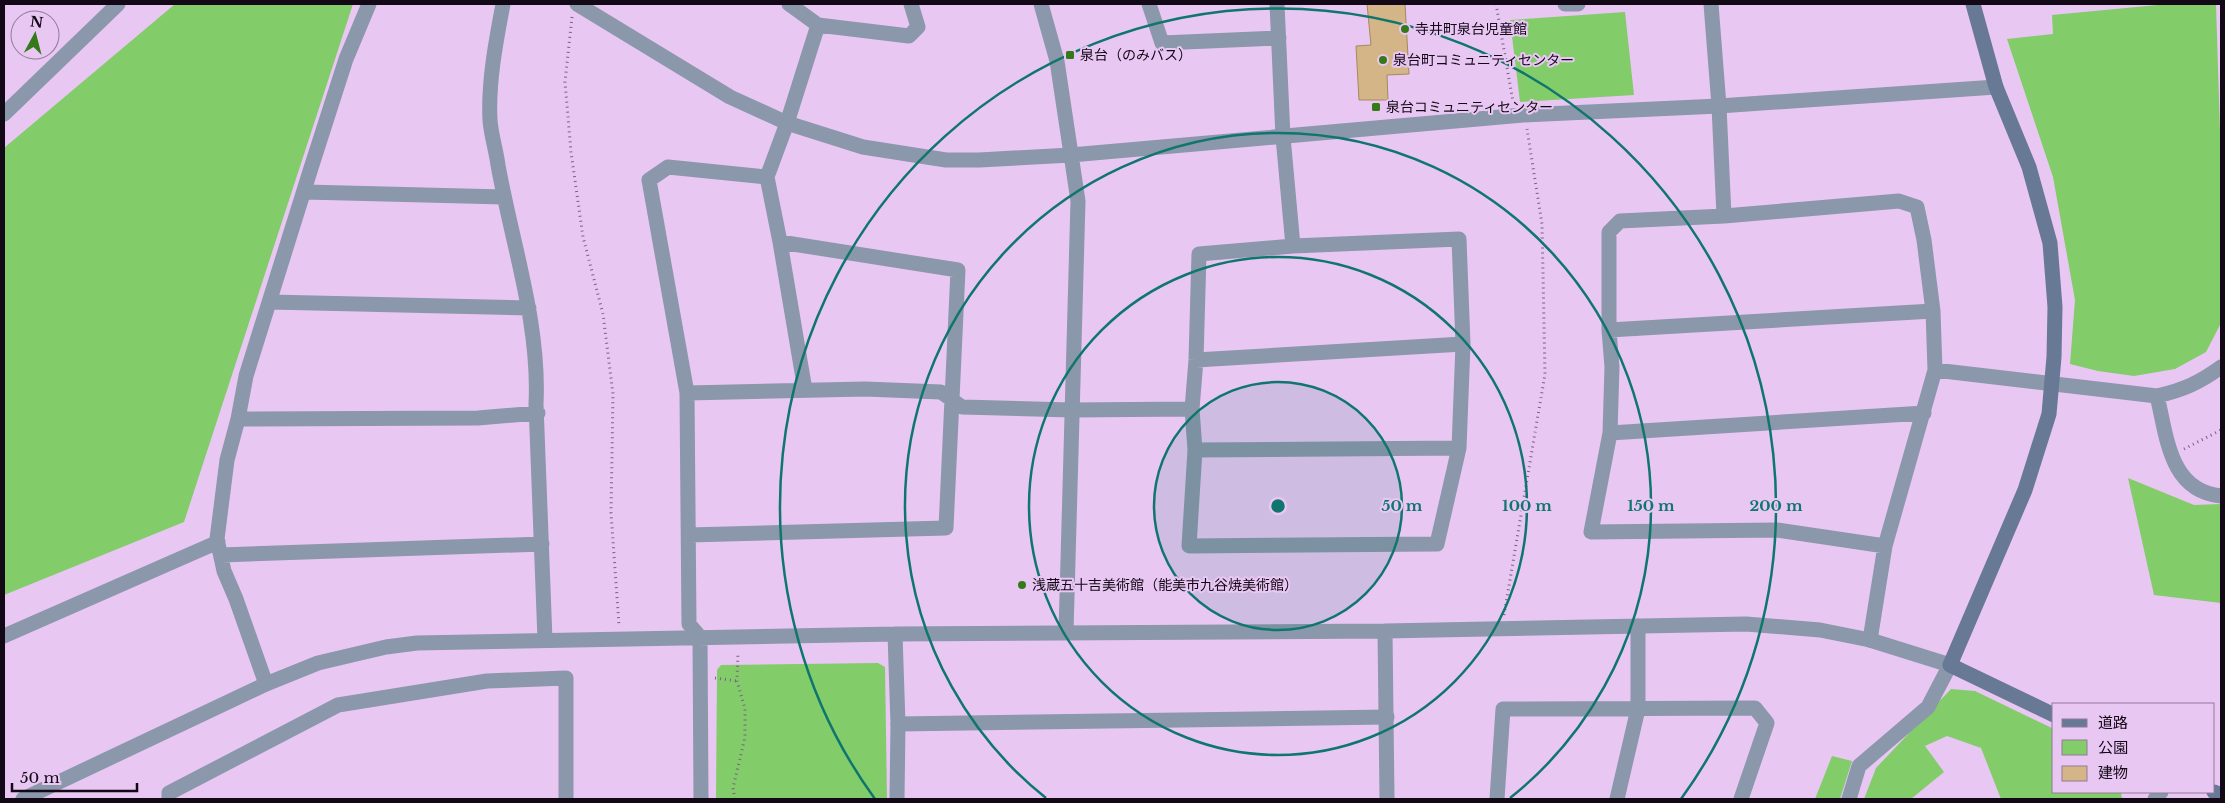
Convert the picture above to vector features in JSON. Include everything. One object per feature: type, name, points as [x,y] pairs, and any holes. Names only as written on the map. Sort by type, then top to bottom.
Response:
[{"type":"main road","points":[[1973,4],[1996,87],[2029,167],[2050,243],[2055,307],[2049,414],[2025,490],[1950,665],[2052,715]]},
{"type":"street","points":[[4,114],[118,4]]},
{"type":"street","points":[[266,684],[224,571],[217,539],[227,460],[238,419],[246,376],[346,59],[369,4]]},
{"type":"street","points":[[503,4],[494,54],[490,120],[504,197],[529,308],[537,382],[546,640]]},
{"type":"street","points":[[789,4],[818,25],[909,36],[918,27],[911,4]]},
{"type":"street","points":[[1041,4],[1058,61],[1078,201],[1066,632]]},
{"type":"street","points":[[1149,4],[1162,43],[1279,38]]},
{"type":"street","points":[[1277,4],[1283,137],[1293,246]]},
{"type":"street","points":[[1565,4],[1578,4]]},
{"type":"street","points":[[1711,4],[1719,106],[1724,216]]},
{"type":"street","points":[[575,9],[730,97],[787,123],[862,147],[946,160],[1071,155],[1524,115],[1719,106],[1996,87]]},
{"type":"street","points":[[805,390],[767,177],[787,123],[818,25]]},
{"type":"street","points":[[701,799],[700,637],[689,624],[687,394],[649,180],[668,167],[767,177]]},
{"type":"street","points":[[305,192],[504,197]]},
{"type":"street","points":[[1870,640],[1886,546],[1935,370],[1932,311],[1924,240],[1917,207],[1899,201],[1724,216],[1620,221],[1608,232],[1609,330],[1612,367],[1610,433],[1591,532],[1777,530],[1886,546]]},
{"type":"street","points":[[1459,239],[1463,344],[1460,448],[1437,544],[1189,546],[1195,450],[1192,409],[1196,360],[1199,254],[1293,246],[1459,239]]},
{"type":"street","points":[[689,535],[946,528],[958,270],[780,242]]},
{"type":"street","points":[[270,302],[529,308]]},
{"type":"street","points":[[1609,330],[1932,311]]},
{"type":"street","points":[[1196,360],[1463,344]]},
{"type":"street","points":[[1935,370],[2157,396],[2181,391],[2204,380],[2221,368]]},
{"type":"street","points":[[687,394],[866,389],[941,392],[962,407],[1071,410],[1192,409]]},
{"type":"street","points":[[2157,396],[2172,457],[2184,480],[2209,495],[2221,496]]},
{"type":"street","points":[[238,419],[478,418],[538,413]]},
{"type":"street","points":[[1610,433],[1924,413]]},
{"type":"street","points":[[1195,450],[1460,448]]},
{"type":"street","points":[[4,636],[220,549],[542,544]]},
{"type":"street","points":[[23,799],[266,684],[318,663],[386,647],[417,643],[896,634],[1384,631],[1746,624],[1820,630],[1870,640],[1950,665],[1928,707],[1859,766],[1849,799]]},
{"type":"street","points":[[1617,799],[1638,709],[1638,626]]},
{"type":"street","points":[[1384,631],[1387,799]]},
{"type":"street","points":[[896,634],[897,799]]},
{"type":"street","points":[[169,799],[169,793],[338,706],[487,681],[566,678],[566,799]]},
{"type":"street","points":[[1497,799],[1503,709],[1755,708],[1767,723],[1741,799]]},
{"type":"street","points":[[898,724],[1387,716]]},
{"type":"path","points":[[1496,4],[1513,102],[1524,115],[1542,224],[1545,374],[1502,629]]},
{"type":"path","points":[[575,9],[565,82],[570,152],[583,236],[603,314],[613,394],[611,513],[619,610],[619,640]]},
{"type":"path","points":[[2172,457],[2221,430]]},
{"type":"path","points":[[735,799],[733,788],[745,737],[745,709],[737,681],[738,638]]},
{"type":"path","points":[[700,678],[737,681]]},
{"type":"green space","points":[[175,4],[353,4],[184,522],[4,595],[4,148]]},
{"type":"green space","points":[[2168,4],[2216,4],[2221,164],[2221,323],[2206,352],[2175,369],[2134,376],[2098,371],[2070,364],[2075,300],[2053,177],[2007,39],[2053,34],[2052,15]]},
{"type":"green space","points":[[1625,12],[1634,95],[1520,102],[1510,20]]},
{"type":"green space","points":[[2128,478],[2194,505],[2221,504],[2221,603],[2154,595]]},
{"type":"green space","points":[[878,663],[885,667],[887,799],[716,799],[717,670],[721,665]]},
{"type":"green space","points":[[1951,689],[1975,691],[2052,728],[2052,793],[2121,793],[2122,799],[2001,799],[1981,748],[1947,736],[1925,746],[1944,772],[1911,799],[1864,799],[1876,768]]},
{"type":"green space","points":[[1832,756],[1852,761],[1840,799],[1815,799]]},
{"type":"building","name":"泉台町コミュニティセンター","points":[[1367,4],[1405,4],[1409,74],[1387,75],[1388,100],[1359,100],[1356,46],[1371,45]]},
{"type":"place","name":"寺井町泉台児童館","points":[[1405,29]]},
{"type":"place","name":"泉台（のみバス）","points":[[1070,55]]},
{"type":"place","name":"泉台町コミュニティセンター","points":[[1383,60]]},
{"type":"place","name":"泉台コミュニティセンター","points":[[1376,107]]},
{"type":"place","name":"浅蔵五十吉美術館（能美市九谷焼美術館）","points":[[1022,585]]}]
